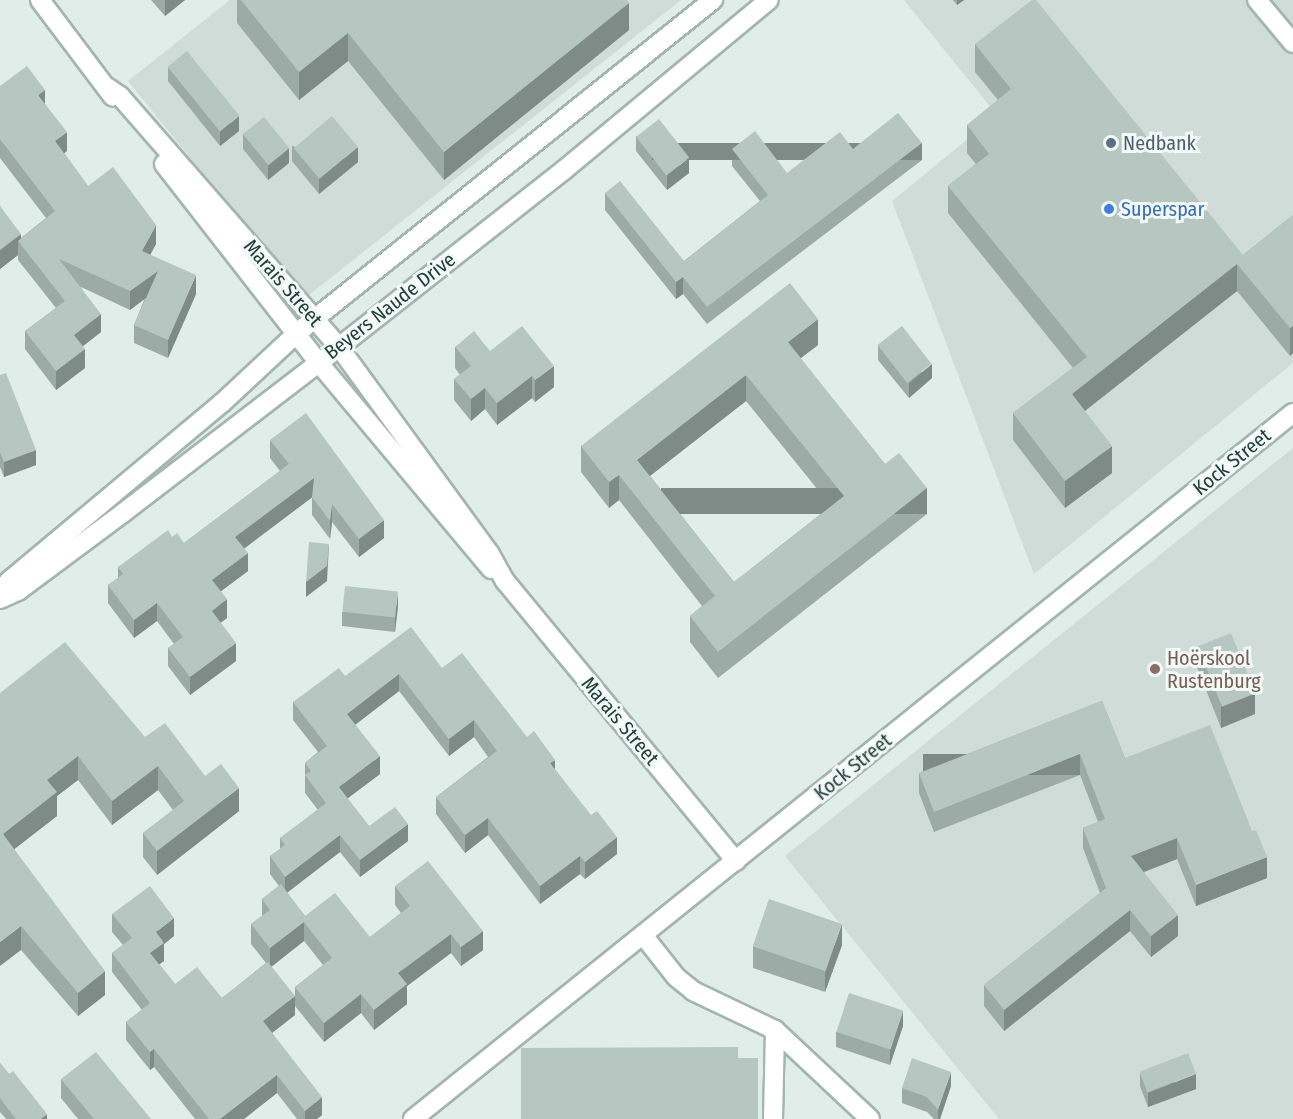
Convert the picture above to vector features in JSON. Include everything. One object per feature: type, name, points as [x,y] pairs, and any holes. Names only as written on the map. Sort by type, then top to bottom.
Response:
[{"type":"street","name":"Marais Street","points":[[40,0],[318,362],[479,560],[505,581]]},
{"type":"street","name":"Beyers Naude Drive","points":[[0,593],[9,581],[222,403],[297,333],[713,0]]},
{"type":"street","name":"Beyers Naude Drive","points":[[0,599],[18,591],[339,347],[564,170],[769,0]]},
{"type":"street","points":[[1257,0],[1293,43]]},
{"type":"street","name":"Marais Street","points":[[107,87],[120,96],[339,347],[490,554],[505,581],[736,861]]},
{"type":"street","name":"Kock Street","points":[[413,1119],[1293,413]]},
{"type":"street","points":[[644,935],[676,977],[693,991],[775,1030],[870,1119]]},
{"type":"street","points":[[773,1119],[775,1030]]},
{"type":"shaded area","points":[[230,0],[681,0],[304,299],[128,81]]},
{"type":"shaded area","points":[[904,0],[1293,0],[1293,363],[1034,574],[892,201],[997,115]]},
{"type":"shaded area","name":"Hoërskool Rustenburg","points":[[1293,448],[1293,1119],[999,1119],[785,856]]},
{"type":"building","points":[[241,0],[627,0],[629,3],[444,152],[348,33],[299,72]]},
{"type":"building","points":[[1032,0],[1036,0],[1243,255],[1293,215],[1293,326],[1290,328],[1237,264],[1072,394],[1112,446],[1065,481],[1013,413],[1087,357],[948,186],[989,154],[967,125],[1011,89],[975,44]]},
{"type":"building","points":[[187,51],[239,116],[220,131],[168,67]]},
{"type":"building","points":[[27,66],[45,90],[38,95],[67,132],[55,141],[88,186],[113,167],[156,225],[142,251],[196,275],[168,340],[134,325],[158,271],[130,291],[59,259],[101,314],[74,335],[85,349],[56,371],[25,331],[65,301],[18,241],[55,211],[0,139],[0,86]]},
{"type":"building","points":[[898,113],[922,143],[707,307],[683,277],[676,282],[605,193],[620,181],[684,261],[768,195],[732,149],[755,131],[787,173],[840,132],[853,149]]},
{"type":"building","points":[[332,116],[358,147],[319,179],[294,148]]},
{"type":"building","points":[[264,117],[289,148],[268,165],[243,134]]},
{"type":"building","points":[[659,119],[689,158],[666,175],[636,137]]},
{"type":"building","points":[[0,206],[21,234],[0,250]]},
{"type":"building","points":[[790,283],[818,319],[788,342],[885,464],[899,453],[927,488],[718,652],[690,616],[715,596],[619,475],[609,482],[581,446]],"holes":[[[746,375],[844,496],[734,582],[637,460]]]},
{"type":"building","points":[[522,326],[554,366],[535,380],[532,376],[497,403],[485,388],[471,399],[454,379],[471,366],[455,347],[474,331],[490,351]]},
{"type":"building","points":[[902,326],[932,364],[907,383],[878,345]]},
{"type":"building","points":[[6,373],[36,450],[4,462],[0,452],[0,375]]},
{"type":"building","points":[[306,413],[384,520],[359,539],[332,504],[330,521],[312,497],[314,478],[235,537],[248,553],[212,580],[227,599],[212,611],[236,643],[190,677],[168,648],[183,637],[157,603],[134,620],[108,585],[123,574],[118,567],[168,530],[172,537],[177,533],[184,543],[289,464],[270,440]]},
{"type":"building","points":[[309,542],[329,544],[327,566],[306,582]]},
{"type":"building","points":[[345,586],[398,592],[395,617],[342,612]]},
{"type":"building","points":[[411,627],[442,668],[462,653],[527,737],[534,731],[555,760],[550,763],[591,815],[597,811],[617,837],[585,862],[580,856],[540,886],[488,818],[465,835],[436,797],[497,751],[474,720],[449,739],[399,674],[347,714],[380,756],[339,787],[369,826],[395,807],[408,824],[360,860],[340,835],[285,877],[270,856],[285,845],[280,838],[326,803],[305,775],[311,771],[305,763],[327,746],[293,702],[339,668],[345,676]]},
{"type":"building","points":[[1231,633],[1255,693],[1222,707],[1198,646]]},
{"type":"building","points":[[65,642],[145,737],[165,723],[205,776],[221,764],[239,788],[157,851],[143,833],[184,801],[158,766],[112,801],[78,756],[47,780],[57,792],[3,834],[105,971],[78,993],[21,926],[0,942],[0,693]]},
{"type":"building","points":[[1102,701],[1125,758],[1210,725],[1252,831],[1256,830],[1267,857],[1196,885],[1177,838],[1131,856],[1178,915],[1151,936],[1130,910],[1004,1010],[984,985],[1106,888],[1083,828],[1105,819],[1080,754],[934,812],[919,773]]},
{"type":"building","points":[[428,861],[483,931],[461,947],[451,934],[398,973],[407,984],[374,1010],[361,994],[324,1023],[295,987],[332,958],[304,922],[270,948],[251,924],[270,910],[262,899],[281,884],[305,916],[335,893],[370,937],[410,906],[395,886]]},
{"type":"building","points":[[150,886],[174,918],[156,932],[164,943],[150,953],[175,984],[197,967],[222,998],[268,962],[295,996],[263,1021],[322,1097],[305,1111],[277,1075],[220,1119],[209,1119],[154,1049],[150,1052],[126,1022],[150,1003],[112,953],[132,938],[112,914]]},
{"type":"building","points":[[769,899],[842,924],[826,971],[753,946]]},
{"type":"building","points":[[849,993],[903,1011],[891,1050],[836,1032]]},
{"type":"building","points":[[738,1047],[738,1058],[758,1058],[758,1119],[521,1119],[521,1048]]},
{"type":"building","points":[[96,1052],[151,1119],[94,1119],[61,1079]]},
{"type":"building","points":[[1188,1053],[1196,1074],[1147,1092],[1139,1072]]},
{"type":"building","points":[[912,1058],[951,1072],[938,1110],[927,1097],[902,1088]]},
{"type":"building","points":[[0,1063],[9,1074],[13,1071],[47,1114],[41,1119],[16,1119],[0,1098]]},
{"type":"place","name":"Nedbank","points":[[1111,143]]},
{"type":"place","name":"Superspar","points":[[1109,209]]},
{"type":"place","name":"Hoërskool Rustenburg","points":[[1155,669]]}]
